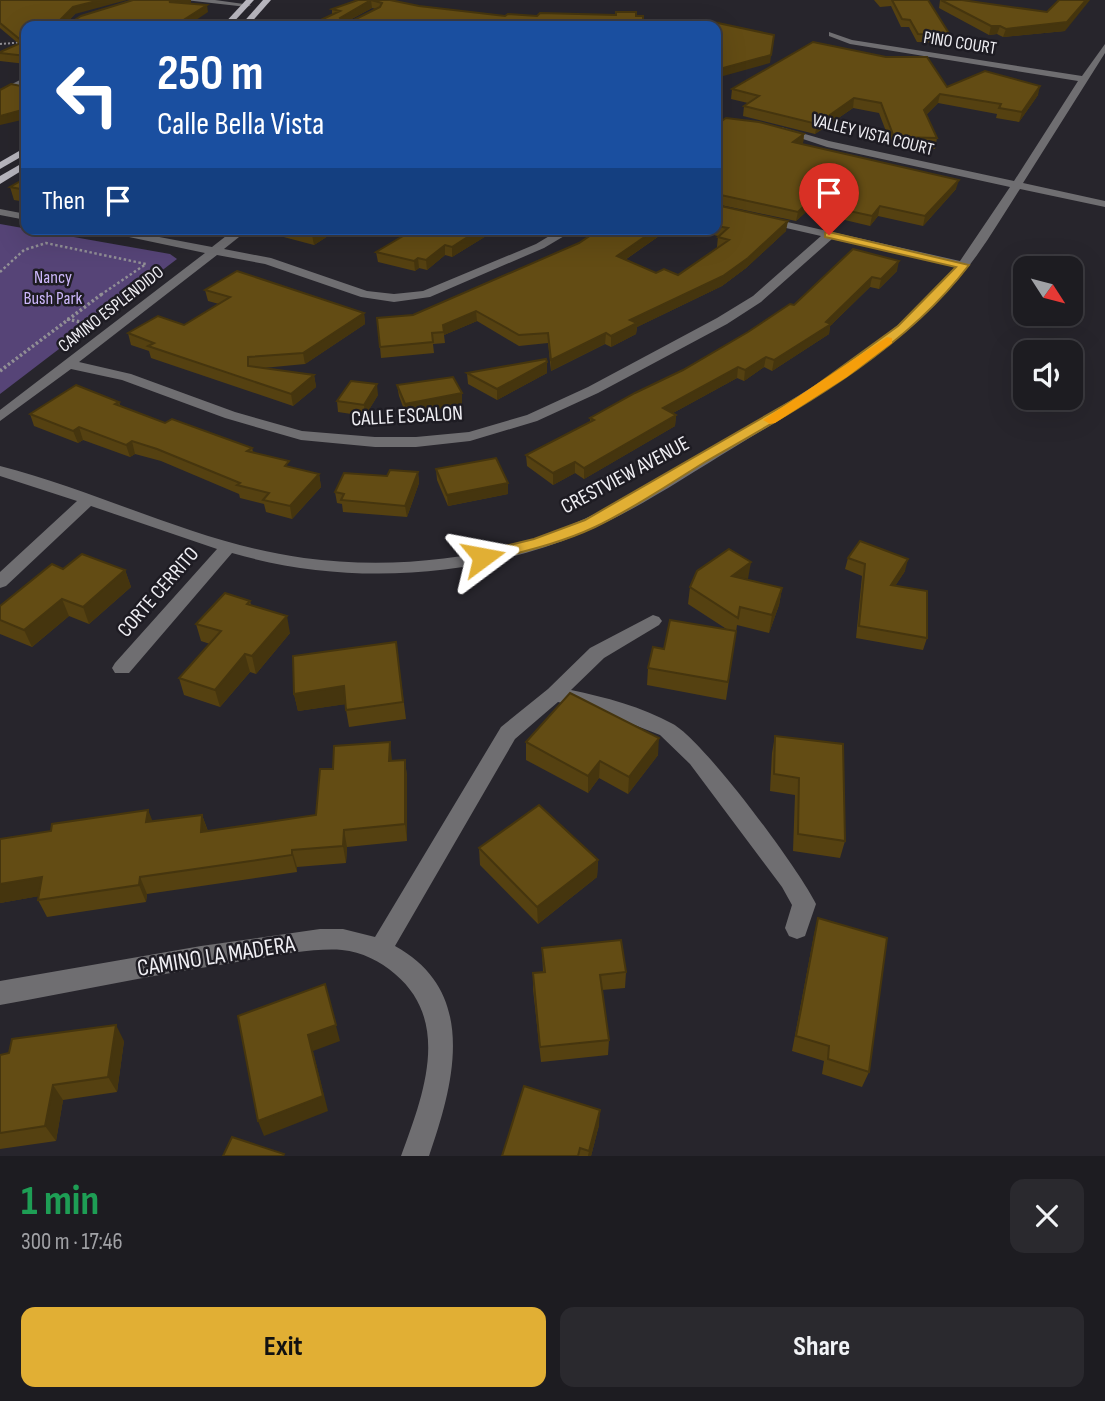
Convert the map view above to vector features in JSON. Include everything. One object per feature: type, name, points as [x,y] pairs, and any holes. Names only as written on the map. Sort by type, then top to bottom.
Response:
[{"type":"main road","points":[[231,21],[248,2],[265,2]]},
{"type":"main road","points":[[248,21],[265,2]]},
{"type":"main road","points":[[0,166],[21,153]]},
{"type":"main road","points":[[0,181],[21,167]]},
{"type":"street","points":[[189,0],[248,2]]},
{"type":"street","name":"PINO COURT","points":[[832,34],[850,41],[1084,79]]},
{"type":"street","name":"CRESTVIEW AVENUE","points":[[0,471],[228,547],[298,563],[382,568],[483,557],[566,534],[636,499],[842,374],[902,328],[942,291],[963,265],[1084,79],[1100,63],[1105,46]]},
{"type":"street","points":[[0,94],[21,83]]},
{"type":"street","name":"VALLEY VISTA COURT","points":[[774,128],[827,144],[1016,187],[1105,204]]},
{"type":"street","points":[[721,210],[963,265]]},
{"type":"street","points":[[0,212],[21,216]]},
{"type":"street","points":[[131,235],[267,261],[365,294],[394,298],[426,293],[540,246],[559,235]]},
{"type":"street","name":"CAMINO ESPLENDIDO","points":[[0,417],[235,235]]},
{"type":"street","name":"CALLE ESCALON","points":[[68,365],[126,377],[230,415],[301,435],[375,442],[416,442],[470,436],[532,418],[593,390],[722,321],[757,299],[829,235]]},
{"type":"street","points":[[0,582],[89,499]]},
{"type":"street","name":"CORTE CERRITO","points":[[122,668],[228,547]]},
{"type":"street","points":[[380,950],[508,733],[555,694],[597,653],[653,621]]},
{"type":"street","points":[[555,694],[602,704],[667,730],[697,758],[790,880],[804,904],[797,928]]},
{"type":"street","name":"CAMINO LA MADERA","points":[[0,993],[247,949],[335,939],[360,942],[400,962],[421,981],[435,1007],[442,1033],[443,1056],[432,1110],[415,1156]]},
{"type":"path","points":[[0,44],[21,42]]},
{"type":"path","points":[[0,272],[27,250],[46,242],[103,257],[145,262],[143,267],[66,319],[0,372]]},
{"type":"path","points":[[66,319],[85,323],[93,317],[102,318]]},
{"type":"green space","name":"Nancy Bush Park","points":[[0,224],[21,228],[21,235],[62,235],[170,254],[177,259],[0,394]]},
{"type":"building","points":[[0,0],[100,0],[73,7],[61,19],[73,21],[21,21],[21,40],[0,23]]},
{"type":"building","points":[[133,0],[177,0],[169,2],[207,5],[182,21],[73,21]]},
{"type":"building","points":[[358,0],[371,0],[340,18],[342,21],[319,21],[340,11],[332,9]]},
{"type":"building","points":[[371,0],[390,0],[505,16],[537,16],[540,13],[616,15],[616,12],[636,12],[636,16],[643,16],[643,21],[352,21],[380,7],[382,3]]},
{"type":"building","points":[[892,0],[928,0],[950,35],[918,34],[910,20],[902,19]]},
{"type":"building","points":[[941,0],[962,0],[1047,12],[1059,0],[1086,0],[1067,22],[1006,29],[991,26]]},
{"type":"building","points":[[721,24],[774,35],[771,55],[721,69]]},
{"type":"building","points":[[813,42],[886,57],[927,57],[947,87],[985,71],[1040,86],[1022,112],[999,108],[1001,104],[940,94],[924,110],[937,138],[894,137],[881,103],[854,98],[817,124],[744,106],[759,96],[732,89]]},
{"type":"building","points":[[21,43],[21,55],[0,52]]},
{"type":"building","points":[[11,84],[21,86],[21,110],[0,116],[0,90]]},
{"type":"building","points":[[726,118],[759,122],[804,134],[793,142],[959,180],[925,216],[880,206],[872,216],[808,202],[798,212],[721,195],[721,122]]},
{"type":"building","points":[[21,181],[21,189],[10,187]]},
{"type":"building","points":[[721,206],[788,221],[748,258],[723,276],[630,320],[637,323],[611,336],[606,333],[551,360],[548,333],[519,335],[476,311],[443,325],[444,332],[432,333],[433,342],[380,347],[377,318],[413,315],[579,243],[591,235],[647,235],[617,256],[656,273],[664,269],[678,275],[729,240],[718,237],[728,228],[721,227]]},
{"type":"building","points":[[405,235],[471,235],[452,247],[445,245],[426,260],[418,258],[414,261],[376,252]]},
{"type":"building","points":[[853,249],[899,261],[881,279],[872,277],[826,322],[831,324],[774,360],[766,357],[745,370],[738,367],[663,408],[676,415],[584,468],[575,462],[553,473],[526,455],[594,420],[590,418],[635,393],[683,370],[790,304],[794,305]]},
{"type":"building","points":[[237,271],[364,313],[303,353],[248,357],[248,366],[314,375],[291,394],[148,346],[154,343],[128,333],[158,316],[184,325],[230,297],[205,290]]},
{"type":"building","points":[[546,359],[547,362],[497,389],[467,373]]},
{"type":"building","points":[[453,377],[462,393],[405,404],[397,385]]},
{"type":"building","points":[[351,381],[377,384],[364,405],[337,401]]},
{"type":"building","points":[[76,385],[119,402],[115,404],[165,423],[172,419],[252,448],[247,451],[289,461],[285,466],[319,474],[290,506],[263,500],[269,493],[237,485],[240,483],[157,449],[132,441],[126,445],[79,427],[73,431],[30,414]]},
{"type":"building","points":[[496,458],[508,483],[447,495],[436,469]]},
{"type":"building","points":[[390,470],[418,472],[405,506],[341,500],[344,494],[335,492],[344,473],[387,476]]},
{"type":"building","points":[[860,541],[908,559],[891,585],[927,591],[927,638],[859,626],[865,564],[848,558]]},
{"type":"building","points":[[729,549],[751,562],[732,576],[782,588],[772,615],[740,607],[738,618],[690,587],[697,571]]},
{"type":"building","points":[[82,554],[125,570],[83,607],[62,599],[24,630],[0,620],[0,606],[52,564],[63,569]]},
{"type":"building","points":[[225,593],[250,601],[247,604],[287,616],[252,656],[245,654],[215,690],[179,678],[221,631],[196,624]]},
{"type":"building","points":[[670,620],[736,631],[728,682],[648,668],[653,647],[664,649]]},
{"type":"building","points":[[396,642],[403,702],[346,710],[344,686],[294,694],[293,656]]},
{"type":"building","points":[[570,693],[659,738],[629,777],[600,761],[588,776],[526,742]]},
{"type":"building","points":[[775,736],[843,744],[845,841],[798,834],[799,778],[774,774]]},
{"type":"building","points":[[390,742],[389,761],[405,760],[405,824],[344,830],[343,846],[292,850],[292,855],[140,877],[139,885],[38,900],[42,877],[0,884],[0,839],[51,831],[52,824],[148,810],[146,822],[202,815],[201,832],[316,815],[320,769],[333,769],[334,746]]},
{"type":"building","points":[[539,805],[598,860],[537,907],[479,848]]},
{"type":"building","points":[[818,918],[887,938],[869,1072],[828,1059],[829,1046],[796,1036]]},
{"type":"building","points":[[621,940],[626,972],[600,975],[609,1040],[540,1047],[533,973],[545,972],[542,948]]},
{"type":"building","points":[[325,984],[336,1025],[308,1035],[323,1096],[258,1121],[238,1016]]},
{"type":"building","points":[[116,1025],[108,1077],[53,1085],[45,1126],[0,1133],[0,1055],[9,1053],[12,1039]]},
{"type":"building","points":[[524,1086],[600,1110],[589,1151],[580,1148],[578,1156],[502,1156]]},
{"type":"building","points":[[232,1137],[284,1154],[223,1156]]},
{"type":"slow traffic","points":[[770,420],[812,395],[887,341]]},
{"type":"route","points":[[483,557],[557,537],[590,523],[636,499],[812,395],[856,365],[902,328],[942,291],[963,265],[829,235]]}]
